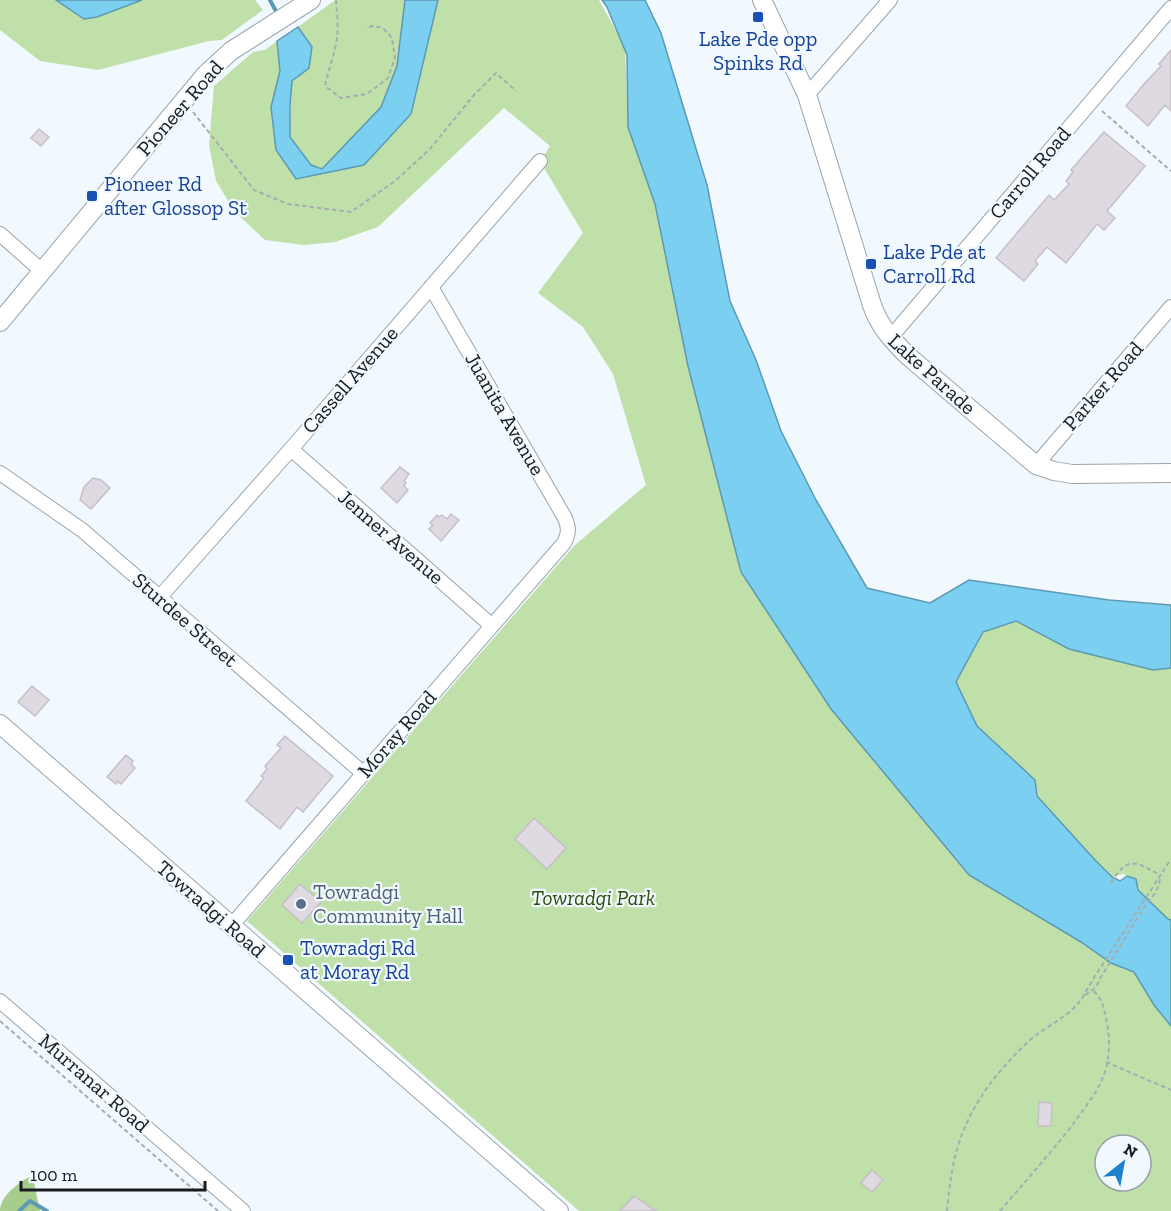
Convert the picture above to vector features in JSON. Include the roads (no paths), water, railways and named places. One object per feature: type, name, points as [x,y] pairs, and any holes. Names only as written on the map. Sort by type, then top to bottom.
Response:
[{"type":"main road","name":"Lake Parade","points":[[762,0],[807,95],[872,305],[880,325],[890,338],[917,364],[1036,465],[1072,474],[1171,473]]},
{"type":"main road","name":"Pioneer Road","points":[[0,322],[183,101],[219,61],[308,2]]},
{"type":"main road","name":"Towradgi Road","points":[[0,724],[559,1211]]},
{"type":"street","points":[[807,95],[890,0]]},
{"type":"street","name":"Carroll Road","points":[[890,338],[1171,8]]},
{"type":"street","name":"Cassell Avenue","points":[[159,598],[540,161]]},
{"type":"street","points":[[0,234],[42,271]]},
{"type":"street","name":"Juanita Avenue","points":[[431,287],[565,518],[568,535],[564,543]]},
{"type":"street","name":"Parker Road","points":[[1036,465],[1171,307]]},
{"type":"street","name":"Jenner Avenue","points":[[291,449],[491,626]]},
{"type":"street","name":"Sturdee Street","points":[[0,473],[82,530],[363,774]]},
{"type":"street","name":"Moray Road","points":[[231,926],[564,543]]},
{"type":"street","name":"Murranar Road","points":[[0,1001],[243,1211]]},
{"type":"water","points":[[56,0],[142,0],[97,17],[84,19]]},
{"type":"water","points":[[405,0],[438,0],[411,114],[364,165],[296,179],[276,150],[271,107],[280,71],[277,41],[298,27],[312,47],[309,68],[292,81],[290,137],[311,165],[322,169],[381,107],[397,66]]},
{"type":"water","points":[[602,0],[645,0],[661,33],[707,185],[730,301],[756,360],[781,431],[816,500],[867,588],[930,603],[969,580],[1109,600],[1171,605],[1171,668],[1153,670],[1069,649],[1016,621],[983,632],[956,682],[977,726],[1035,780],[1037,796],[1112,877],[1120,881],[1127,876],[1136,879],[1138,890],[1171,920],[1171,1026],[1154,1005],[1134,972],[1111,963],[1081,942],[969,875],[831,709],[741,572],[688,366],[655,204],[628,127],[627,55]]},
{"type":"waterway","points":[[270,0],[278,15]]},
{"type":"waterway","points":[[19,1211],[30,1201],[47,1211]]},
{"type":"place","name":"Lake Pde opp Spinks Rd","points":[[758,17]]},
{"type":"place","name":"Pioneer Rd after Glossop St","points":[[92,196]]},
{"type":"place","name":"Lake Pde at Carroll Rd","points":[[871,264]]},
{"type":"place","name":"Towradgi Community Hall","points":[[301,904]]},
{"type":"place","name":"Towradgi Rd at Moray Rd","points":[[288,960]]},
{"type":"park label","name":"Towradgi Park","points":[[593,898]]}]
